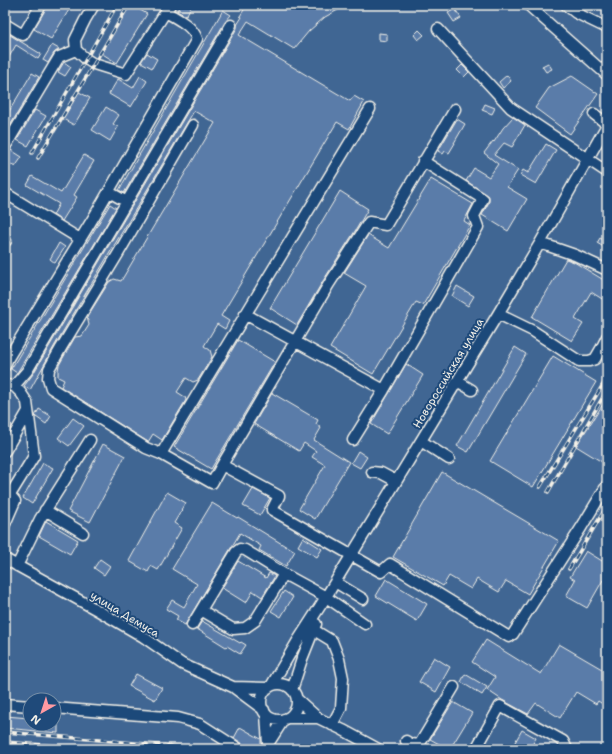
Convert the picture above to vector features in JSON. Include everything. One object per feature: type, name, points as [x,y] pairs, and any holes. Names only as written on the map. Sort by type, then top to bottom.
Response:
[{"type":"street","points":[[5,24],[23,35],[41,5]]},
{"type":"street","points":[[5,366],[7,360],[109,192],[197,39],[191,28],[168,8],[126,74],[94,64],[76,50],[75,40],[84,20],[94,5]]},
{"type":"street","points":[[528,5],[607,75]]},
{"type":"street","points":[[566,5],[576,13],[607,28]]},
{"type":"street","points":[[5,524],[15,501],[8,494],[34,456],[27,402],[21,393],[10,386],[27,371],[231,25]]},
{"type":"street","points":[[438,29],[511,108],[607,172]]},
{"type":"street","points":[[5,147],[59,57],[76,50]]},
{"type":"street","points":[[161,454],[370,109]]},
{"type":"street","points":[[193,125],[61,348],[49,369],[48,378],[51,388],[146,448],[161,454],[212,483],[329,284],[369,222],[386,225],[455,109]]},
{"type":"street","points":[[594,114],[607,124]]},
{"type":"street","name":"Новороссийская улица","points":[[326,597],[498,314],[607,124]]},
{"type":"street","name":"Новороссийская улица","points":[[587,159],[607,137]]},
{"type":"street","points":[[354,440],[478,227],[474,216],[483,199],[423,161]]},
{"type":"street","points":[[109,192],[127,202]]},
{"type":"street","points":[[5,193],[80,239]]},
{"type":"street","points":[[540,243],[575,255],[607,270]]},
{"type":"street","points":[[245,314],[384,390]]},
{"type":"street","points":[[498,314],[533,331],[579,361],[589,361],[595,359],[604,348],[607,337]]},
{"type":"street","points":[[457,381],[472,390]]},
{"type":"street","points":[[5,451],[28,411]]},
{"type":"street","points":[[17,566],[45,510],[90,440]]},
{"type":"street","points":[[421,441],[448,459]]},
{"type":"street","points":[[222,464],[279,496],[272,510],[381,572],[390,564],[509,637],[513,634],[607,485]]},
{"type":"street","points":[[372,472],[381,473],[396,481]]},
{"type":"street","points":[[45,510],[83,533]]},
{"type":"street","points":[[192,625],[236,552],[240,549],[246,550],[284,574],[326,597],[365,624]]},
{"type":"street","name":"улица Демуса","points":[[5,559],[142,636],[182,664],[233,687]]},
{"type":"street","points":[[201,610],[233,628],[245,628],[255,621],[284,574]]},
{"type":"street","points":[[335,582],[364,599]]},
{"type":"street","points":[[267,746],[286,718],[296,709],[295,695],[302,659],[326,597]]},
{"type":"street","points":[[267,746],[265,712],[262,707],[262,699],[265,691],[326,597]]},
{"type":"street","points":[[314,630],[332,641],[339,659],[343,678],[340,708],[332,725]]},
{"type":"street","points":[[233,687],[269,687],[282,684],[286,686],[318,718],[378,749]]},
{"type":"street","points":[[233,687],[272,718],[318,718]]},
{"type":"street","points":[[406,741],[422,747],[454,687]]},
{"type":"street","points":[[5,704],[22,705]]},
{"type":"street","points":[[476,749],[500,706],[563,741],[567,749]]},
{"type":"street","points":[[62,709],[178,718],[200,724],[239,749]]},
{"type":"shaded area","points":[[5,5],[607,5],[607,749],[5,749]]},
{"type":"building","points":[[48,5],[72,5],[51,39],[34,29]]},
{"type":"building","points":[[130,5],[147,14],[117,63],[101,53]]},
{"type":"building","points":[[180,5],[192,5],[186,16],[177,11]]},
{"type":"building","points":[[247,5],[347,5],[325,17],[309,31],[294,49],[248,21],[239,35],[350,101],[354,96],[364,102],[349,129],[337,122],[221,316],[229,321],[225,329],[217,324],[204,346],[210,350],[212,357],[198,380],[193,382],[186,378],[177,392],[185,397],[186,400],[162,440],[153,434],[148,442],[61,387],[64,380],[58,377],[58,370],[59,365],[75,337],[82,336],[89,325],[87,317],[109,282],[114,279],[121,281],[215,123],[194,111],[55,345],[30,390],[24,386],[33,374],[237,28],[237,25],[242,17],[240,16]]},
{"type":"building","points":[[455,9],[461,18],[454,22],[448,13]]},
{"type":"building","points":[[223,10],[231,15],[225,22],[124,193],[119,190]]},
{"type":"building","points":[[419,30],[424,35],[418,40],[414,35]]},
{"type":"building","points":[[5,32],[41,54],[38,59],[16,45],[5,64]]},
{"type":"building","points":[[379,33],[387,34],[387,41],[379,40]]},
{"type":"building","points":[[52,45],[59,49],[54,53],[48,63],[43,60]]},
{"type":"building","points":[[147,53],[157,59],[152,68],[141,62]]},
{"type":"building","points":[[64,62],[71,67],[65,76],[58,72]]},
{"type":"building","points":[[548,63],[552,69],[546,72],[542,66]]},
{"type":"building","points":[[462,65],[469,72],[464,77],[457,70]]},
{"type":"building","points":[[32,73],[39,77],[5,134],[5,118]]},
{"type":"building","points":[[507,75],[511,81],[503,88],[499,82]]},
{"type":"building","points":[[140,76],[147,81],[131,107],[109,94],[118,79],[133,88]]},
{"type":"building","points":[[572,76],[598,94],[570,134],[535,108],[549,88]]},
{"type":"building","points":[[79,92],[90,98],[74,125],[63,119]]},
{"type":"building","points":[[485,104],[495,108],[492,114],[482,110]]},
{"type":"building","points":[[106,107],[119,115],[113,124],[118,127],[110,141],[92,130]]},
{"type":"building","points":[[35,110],[46,116],[28,146],[17,140]]},
{"type":"building","points":[[513,117],[525,125],[512,147],[504,143],[494,155],[518,170],[507,187],[527,199],[508,231],[482,215],[489,202],[489,196],[466,181],[474,168],[489,177],[498,164],[484,153]]},
{"type":"building","points":[[457,119],[465,124],[449,153],[445,151],[443,154],[438,151]]},
{"type":"building","points":[[546,144],[556,150],[536,184],[520,175],[523,170],[528,173]]},
{"type":"building","points":[[11,150],[22,157],[15,167],[5,161]]},
{"type":"building","points":[[84,155],[94,161],[74,195],[77,197],[62,221],[53,215],[59,204],[27,185],[32,176],[61,193]]},
{"type":"building","points":[[431,179],[473,204],[464,221],[470,225],[423,305],[416,302],[373,374],[330,348],[366,286],[344,273],[368,235],[389,248]]},
{"type":"building","points":[[340,191],[368,209],[297,325],[270,308]]},
{"type":"building","points":[[110,204],[116,208],[17,373],[11,369]]},
{"type":"building","points":[[600,238],[607,242],[607,249],[597,243]]},
{"type":"building","points":[[59,243],[65,247],[55,263],[50,259]]},
{"type":"building","points":[[566,259],[574,262],[607,282],[607,302],[591,292],[575,319],[583,324],[572,341],[532,317]]},
{"type":"building","points":[[457,286],[474,296],[468,306],[452,296]]},
{"type":"building","points":[[238,340],[275,362],[211,469],[174,447]]},
{"type":"building","points":[[515,347],[526,354],[468,452],[457,446]]},
{"type":"building","points":[[553,356],[596,382],[533,487],[490,461]]},
{"type":"building","points":[[406,364],[423,375],[387,434],[371,424]]},
{"type":"building","points":[[272,393],[318,420],[316,424],[321,428],[314,440],[349,462],[315,519],[299,509],[325,465],[312,457],[316,451],[304,443],[299,451],[254,424]]},
{"type":"building","points":[[607,398],[607,465],[576,446]]},
{"type":"building","points":[[39,409],[51,416],[46,424],[35,416]]},
{"type":"building","points":[[73,418],[84,426],[69,446],[58,438]]},
{"type":"building","points":[[5,421],[12,425],[5,438]]},
{"type":"building","points":[[103,444],[125,456],[90,522],[68,511]]},
{"type":"building","points":[[358,451],[367,457],[360,468],[351,463]]},
{"type":"building","points":[[43,463],[53,468],[32,504],[23,498]]},
{"type":"building","points":[[442,472],[559,541],[528,594],[506,581],[499,592],[477,579],[471,589],[449,576],[443,586],[393,557]]},
{"type":"building","points":[[253,489],[270,498],[260,515],[243,506]]},
{"type":"building","points":[[167,492],[186,503],[174,523],[182,528],[158,570],[151,566],[148,572],[129,561]]},
{"type":"building","points":[[212,503],[295,551],[286,566],[259,550],[261,546],[240,533],[185,625],[176,620],[178,616],[166,609],[172,600],[184,607],[197,584],[172,569]]},
{"type":"building","points":[[46,521],[78,540],[70,554],[39,536]]},
{"type":"building","points":[[303,537],[322,549],[317,557],[298,546]]},
{"type":"building","points":[[586,551],[607,564],[607,582],[603,580],[587,608],[566,596],[575,580],[570,577]]},
{"type":"building","points":[[100,559],[110,566],[104,575],[94,568]]},
{"type":"building","points":[[238,561],[266,578],[269,573],[275,576],[262,597],[253,591],[246,603],[222,588]]},
{"type":"building","points":[[386,579],[427,604],[417,621],[376,596]]},
{"type":"building","points":[[284,591],[293,597],[281,617],[271,611]]},
{"type":"building","points":[[202,621],[246,645],[240,654],[197,629]]},
{"type":"building","points":[[486,640],[541,674],[559,644],[607,672],[607,707],[598,701],[596,704],[576,692],[560,718],[536,703],[528,714],[502,700],[487,690],[495,677],[472,662]]},
{"type":"building","points":[[434,657],[450,667],[436,692],[419,682]]},
{"type":"building","points":[[136,674],[162,688],[155,700],[129,686]]},
{"type":"building","points":[[465,674],[487,687],[482,695],[461,682]]},
{"type":"building","points":[[453,702],[472,713],[450,749],[448,749],[430,739]]},
{"type":"building","points":[[5,716],[22,717],[22,730],[5,728]]},
{"type":"building","points":[[240,727],[261,739],[260,749],[245,749],[243,744],[234,738]]},
{"type":"building","points":[[522,730],[536,738],[530,749],[511,749]]},
{"type":"railway","points":[[32,153],[117,5]]},
{"type":"railway","points":[[38,158],[129,5]]},
{"type":"railway","points":[[540,487],[607,378]]},
{"type":"railway","points":[[548,492],[607,390]]},
{"type":"railway","points":[[569,569],[607,506]]},
{"type":"railway","points":[[5,732],[206,749]]},
{"type":"railway","points":[[5,742],[93,749]]}]
